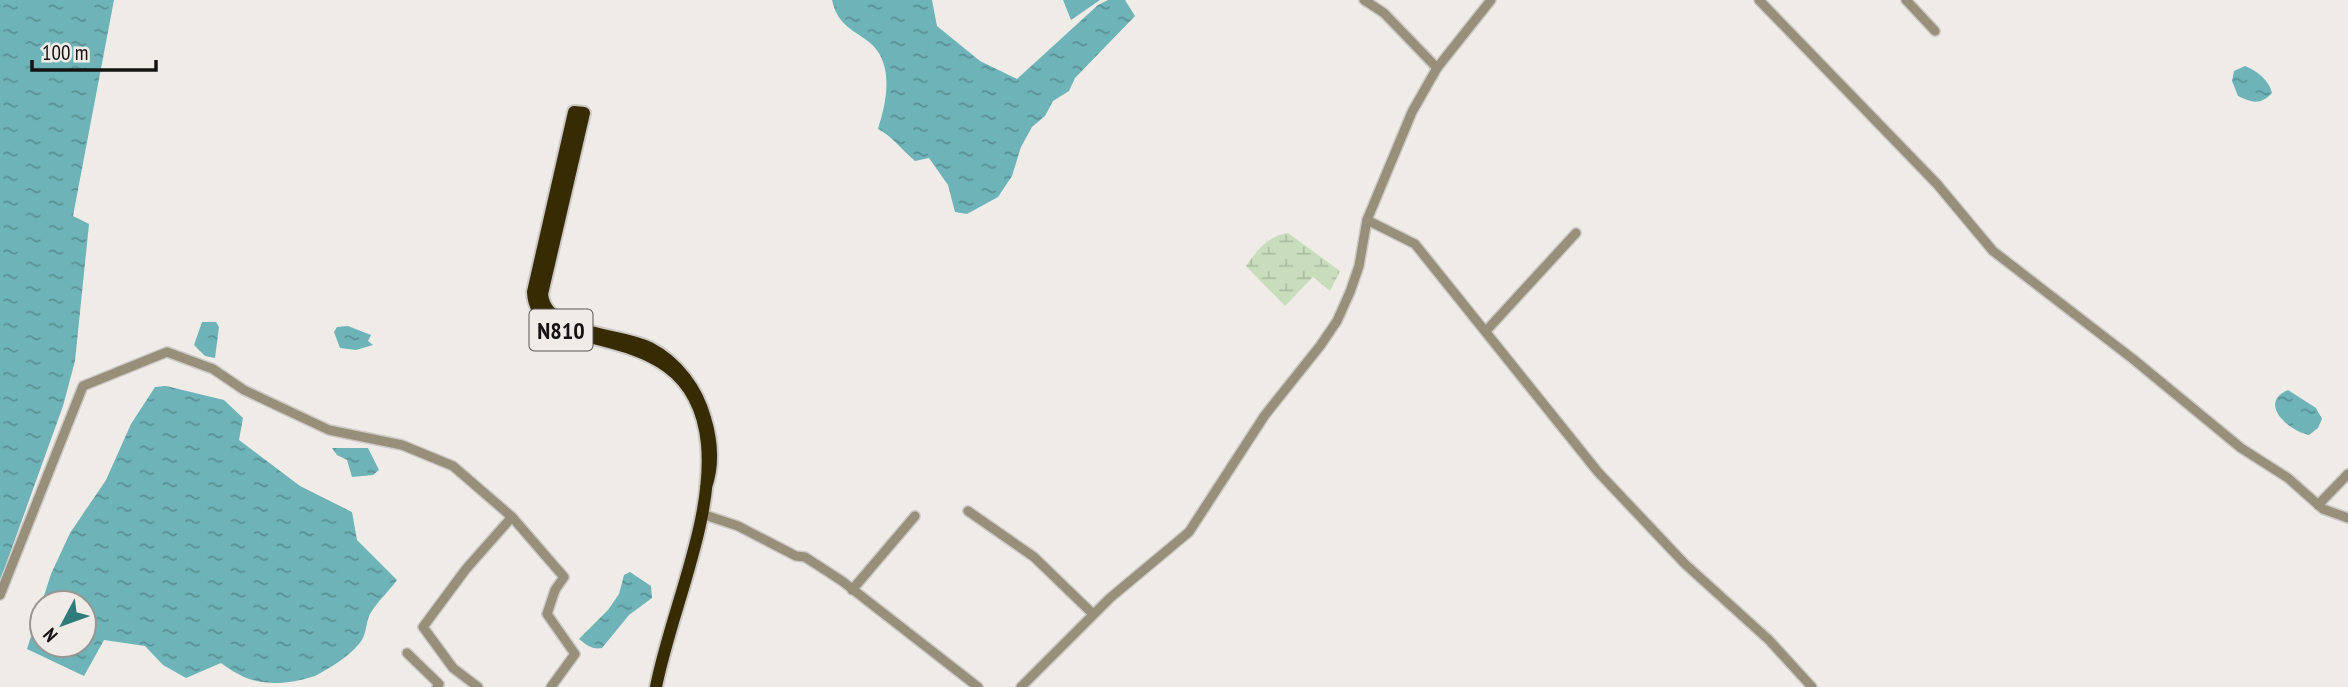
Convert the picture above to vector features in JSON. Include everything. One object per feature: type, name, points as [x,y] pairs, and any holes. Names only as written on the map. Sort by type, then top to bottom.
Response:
[{"type":"highway","name":"N810","points":[[656,687],[663,649],[702,514],[711,464],[709,430],[698,398],[670,365],[643,345],[568,325],[555,319],[545,307],[542,293],[584,113],[574,112],[533,292],[533,304],[538,314],[557,328],[640,350],[670,365]]},
{"type":"street","points":[[1364,0],[1384,13],[1437,68]]},
{"type":"street","points":[[1021,687],[1093,614],[1200,519],[1265,415],[1337,321],[1359,266],[1367,220],[1412,112],[1437,68],[1491,0]]},
{"type":"street","points":[[1759,0],[1937,184],[1993,251],[2133,359],[2241,448],[2288,478],[2318,505],[2348,517]]},
{"type":"street","points":[[1906,0],[1935,31]]},
{"type":"street","points":[[1367,220],[1415,244],[1598,472],[1685,564],[1769,639],[1812,687]]},
{"type":"street","points":[[1486,331],[1576,233]]},
{"type":"street","points":[[0,596],[83,386],[167,352],[213,369],[244,390],[329,430],[402,445],[453,466],[512,517],[564,577],[555,590],[547,614],[575,654],[551,687]]},
{"type":"street","points":[[2318,505],[2348,474]]},
{"type":"street","points":[[968,511],[1034,557],[1093,614]]},
{"type":"street","points":[[702,514],[738,526],[796,556],[805,557],[978,687]]},
{"type":"street","points":[[852,590],[915,516]]},
{"type":"street","points":[[478,687],[453,668],[423,626],[466,569],[512,517]]},
{"type":"street","points":[[407,653],[439,684],[437,687]]},
{"type":"green space","points":[[1288,233],[1340,271],[1330,291],[1313,277],[1285,306],[1246,266],[1269,241]]},
{"type":"water","points":[[0,0],[114,0],[73,216],[89,224],[75,361],[63,406],[0,581]]},
{"type":"water","points":[[832,0],[932,0],[937,26],[980,61],[1017,79],[1098,5],[1108,0],[1125,0],[1135,16],[1075,78],[1069,91],[1053,101],[1045,116],[1032,127],[1021,147],[1012,176],[998,197],[967,214],[955,212],[948,185],[929,158],[915,161],[878,129],[886,92],[884,64],[875,47],[841,20]]},
{"type":"water","points":[[1063,0],[1100,0],[1071,20]]},
{"type":"water","points":[[2245,66],[2258,73],[2268,84],[2272,93],[2264,100],[2252,101],[2238,96],[2232,81],[2234,71]]},
{"type":"water","points":[[202,322],[216,322],[219,327],[215,358],[205,356],[194,345]]},
{"type":"water","points":[[348,326],[371,335],[368,341],[373,345],[356,350],[340,348],[334,332],[337,327]]},
{"type":"water","points":[[166,386],[224,400],[243,418],[239,440],[300,486],[352,512],[357,540],[397,580],[370,614],[362,641],[338,662],[315,676],[278,683],[255,681],[221,663],[186,678],[163,665],[145,646],[104,640],[98,651],[98,589],[46,589],[70,533],[106,480],[131,424],[155,387]]},
{"type":"water","points":[[2288,390],[2316,408],[2322,419],[2318,428],[2309,435],[2293,428],[2279,416],[2275,402]]},
{"type":"water","points":[[332,448],[368,448],[379,470],[373,475],[352,477],[347,460],[337,455]]},
{"type":"water","points":[[630,572],[651,586],[652,598],[629,615],[602,648],[587,645],[579,639],[608,610],[619,594],[624,575]]},
{"type":"water","points":[[48,659],[93,659],[84,676]]}]
